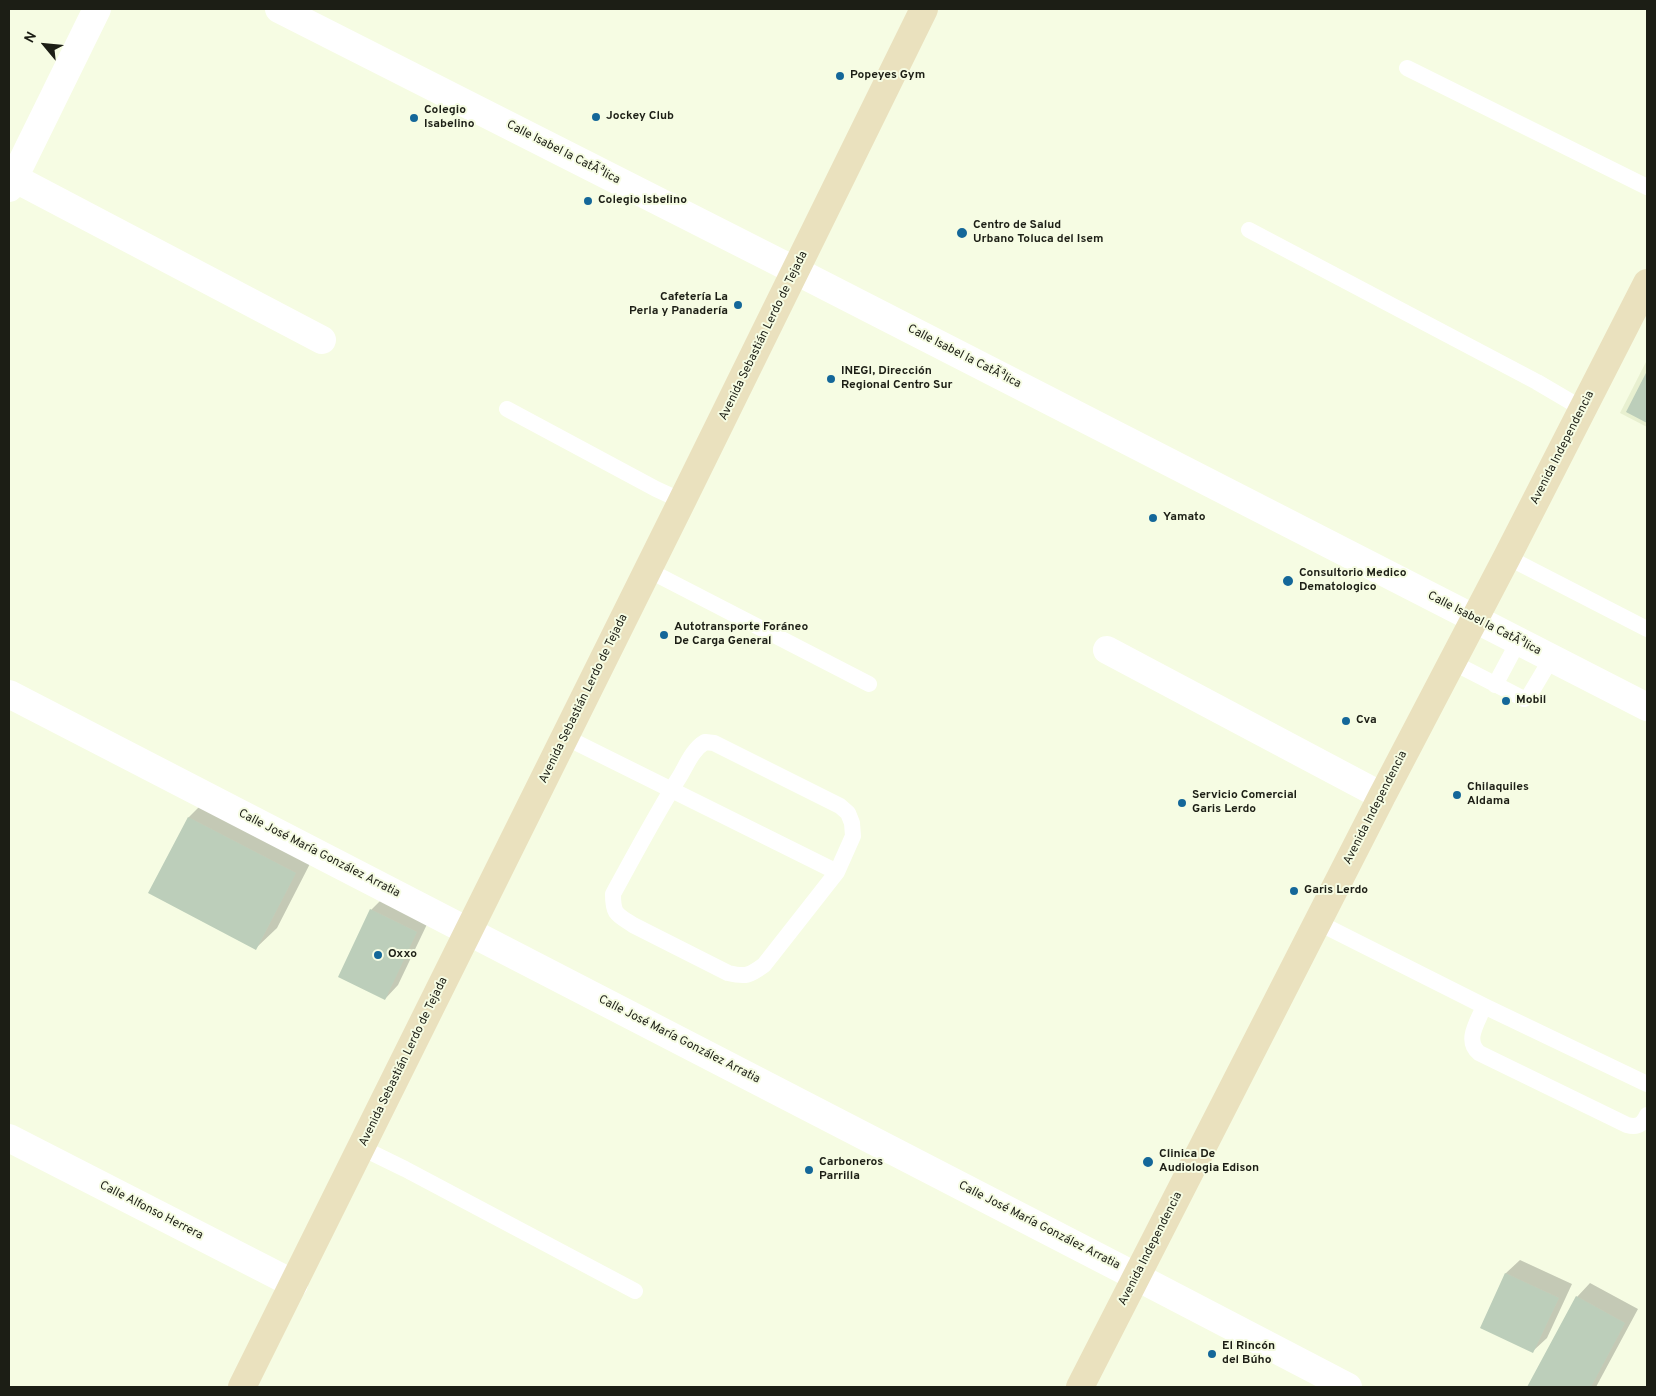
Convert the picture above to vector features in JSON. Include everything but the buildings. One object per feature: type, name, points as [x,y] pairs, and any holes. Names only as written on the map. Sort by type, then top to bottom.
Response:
[{"type":"main road","name":"Avenida Sebastián Lerdo de Tejada","points":[[242,1387],[362,1148],[924,9]]},
{"type":"main road","name":"Avenida Independencia","points":[[1080,1387],[1647,283]]},
{"type":"street","points":[[97,9],[11,183],[322,340]]},
{"type":"street","name":"Calle Isabel la CatÃ³lica","points":[[279,9],[796,271],[1647,707]]},
{"type":"street","points":[[1107,650],[1352,782],[1382,796]]},
{"type":"street","name":"Calle José María González Arratia","points":[[9,694],[1348,1387]]},
{"type":"street","name":"Calle Alfonso Herrera","points":[[9,1138],[294,1284]]},
{"type":"lane","points":[[1406,68],[1647,186]]},
{"type":"lane","points":[[1249,230],[1537,382],[1583,409]]},
{"type":"lane","points":[[507,409],[682,501]]},
{"type":"lane","points":[[1507,557],[1647,629]]},
{"type":"lane","points":[[648,570],[869,684]]},
{"type":"lane","points":[[1495,685],[1518,642]]},
{"type":"lane","points":[[1452,662],[1526,699],[1551,659]]},
{"type":"lane","points":[[565,737],[837,872]]},
{"type":"lane","points":[[705,742],[714,743],[840,806],[848,813],[852,824],[853,836],[837,872],[764,965],[751,975],[741,976],[728,973],[633,925],[620,917],[613,908],[613,894],[672,789],[699,746],[705,742]]},
{"type":"lane","points":[[1318,922],[1484,1006],[1647,1084]]},
{"type":"lane","points":[[1484,1006],[1471,1041],[1479,1053],[1627,1125],[1638,1126],[1644,1122],[1647,1115]]},
{"type":"lane","points":[[362,1148],[635,1291]]},
{"type":"shaded area","points":[[1647,360],[1647,427],[1620,413]]},
{"type":"place","name":"Popeyes Gym","points":[[840,76]]},
{"type":"place","name":"Jockey Club","points":[[596,117]]},
{"type":"place","name":"Colegio Isabelino","points":[[414,118]]},
{"type":"place","name":"Colegio Isbelino","points":[[588,201]]},
{"type":"place","name":"Centro de Salud Urbano Toluca del Isem","points":[[962,233]]},
{"type":"place","name":"Cafetería La Perla y Panadería","points":[[738,305]]},
{"type":"place","name":"INEGI, Dirección Regional Centro Sur","points":[[831,379]]},
{"type":"place","name":"Yamato","points":[[1153,518]]},
{"type":"place","name":"Consultorio Medico Dematologico","points":[[1288,581]]},
{"type":"place","name":"Autotransporte Foráneo De Carga General","points":[[664,635]]},
{"type":"place","name":"Mobil","points":[[1506,701]]},
{"type":"place","name":"Cva","points":[[1346,721]]},
{"type":"place","name":"Chilaquiles Aldama","points":[[1457,795]]},
{"type":"place","name":"Servicio Comercial Garis Lerdo","points":[[1182,803]]},
{"type":"place","name":"Garis Lerdo","points":[[1294,891]]},
{"type":"place","name":"Oxxo","points":[[378,955]]},
{"type":"place","name":"Clinica De Audiologia Edison","points":[[1148,1162]]},
{"type":"place","name":"Carboneros Parrilla","points":[[809,1170]]},
{"type":"place","name":"El Rincón del Búho","points":[[1212,1354]]}]
